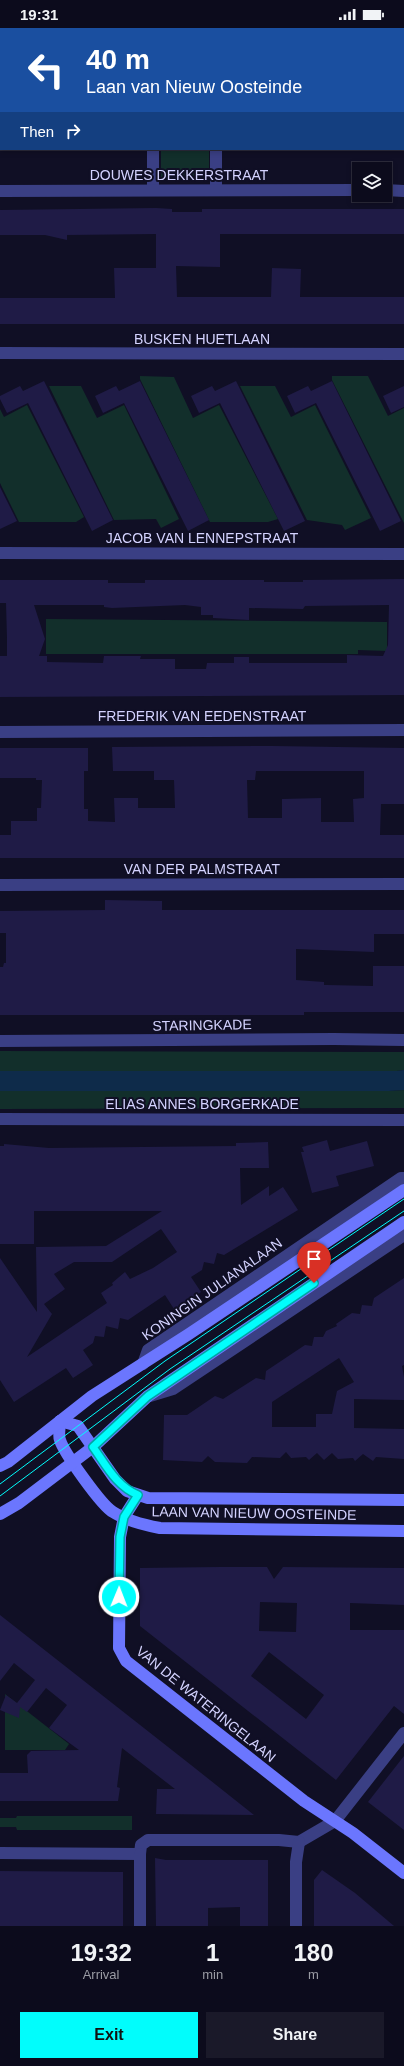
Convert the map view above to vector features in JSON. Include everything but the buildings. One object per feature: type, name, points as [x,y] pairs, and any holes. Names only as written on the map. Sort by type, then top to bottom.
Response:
[{"type":"main road","name":"KONINGIN JULIANALAAN","points":[[0,1466],[92,1396],[143,1364],[404,1190]]},
{"type":"main road","points":[[0,1514],[19,1503],[93,1447],[148,1396],[404,1222]]},
{"type":"main road","name":"LAAN VAN NIEUW OOSTEINDE","points":[[404,1500],[148,1498],[126,1490],[115,1479],[78,1426],[60,1421],[60,1440],[73,1462],[104,1505],[113,1512],[124,1517],[160,1528],[404,1531]]},
{"type":"main road","name":"VAN DE WATERINGELAAN","points":[[138,1495],[124,1517],[120,1537],[119,1648],[126,1661],[304,1802],[353,1833],[404,1873]]},
{"type":"street","points":[[153,150],[153,190]]},
{"type":"street","points":[[216,150],[216,190]]},
{"type":"street","name":"DOUWES DEKKERSTRAAT","points":[[0,191],[352,190]]},
{"type":"street","points":[[392,190],[404,190]]},
{"type":"street","name":"BUSKEN HUETLAAN","points":[[0,353],[404,354]]},
{"type":"street","name":"JACOB VAN LENNEPSTRAAT","points":[[0,553],[404,554]]},
{"type":"street","name":"FREDERIK VAN EEDENSTRAAT","points":[[0,732],[404,730]]},
{"type":"street","name":"VAN DER PALMSTRAAT","points":[[0,885],[404,884]]},
{"type":"street","name":"STARINGKADE","points":[[0,1041],[404,1040]]},
{"type":"street","name":"ELIAS ANNES BORGERKADE","points":[[0,1119],[404,1120]]},
{"type":"street","name":"KONINGIN JULIANALAAN","points":[[143,1364],[148,1350],[401,1178],[404,1178]]},
{"type":"street","points":[[148,1396],[173,1389],[404,1235]]},
{"type":"street","points":[[140,1926],[141,1845],[148,1840],[279,1840],[299,1842],[335,1821],[404,1733]]},
{"type":"street","points":[[296,1926],[296,1862],[299,1842]]},
{"type":"street","points":[[0,1853],[140,1854]]},
{"type":"green space","points":[[161,150],[209,150],[209,178],[161,178]]},
{"type":"green space","points":[[140,376],[174,377],[193,418],[219,405],[278,519],[268,522],[210,522],[140,379]]},
{"type":"green space","points":[[332,376],[368,376],[388,416],[404,408],[404,523],[332,380]]},
{"type":"green space","points":[[49,386],[81,386],[97,418],[124,405],[179,519],[161,528],[156,519],[114,520]]},
{"type":"green space","points":[[240,386],[275,386],[291,417],[315,405],[371,518],[345,530],[342,525],[307,520]]},
{"type":"green space","points":[[27,405],[84,517],[76,522],[19,522],[0,483],[0,409],[4,417]]},
{"type":"green space","points":[[46,619],[387,622],[387,651],[358,650],[358,654],[46,654]]},
{"type":"green space","points":[[0,1051],[404,1052],[404,1070],[0,1071]]},
{"type":"green space","points":[[404,1090],[404,1108],[0,1109],[0,1091]]},
{"type":"green space","points":[[5,1694],[69,1744],[65,1750],[5,1750]]},
{"type":"green space","points":[[17,1816],[132,1816],[132,1830],[17,1830],[16,1827],[0,1827],[0,1818],[16,1818]]},
{"type":"water","points":[[404,1070],[404,1090],[389,1091],[0,1091],[0,1071]]},
{"type":"tram line","points":[[0,1484],[165,1361],[404,1199]]},
{"type":"tram line","points":[[0,1496],[170,1369],[404,1211]]},
{"type":"route","points":[[119,1597],[120,1537],[124,1517],[138,1495],[126,1490],[115,1479],[93,1447],[148,1396],[314,1283]]}]
